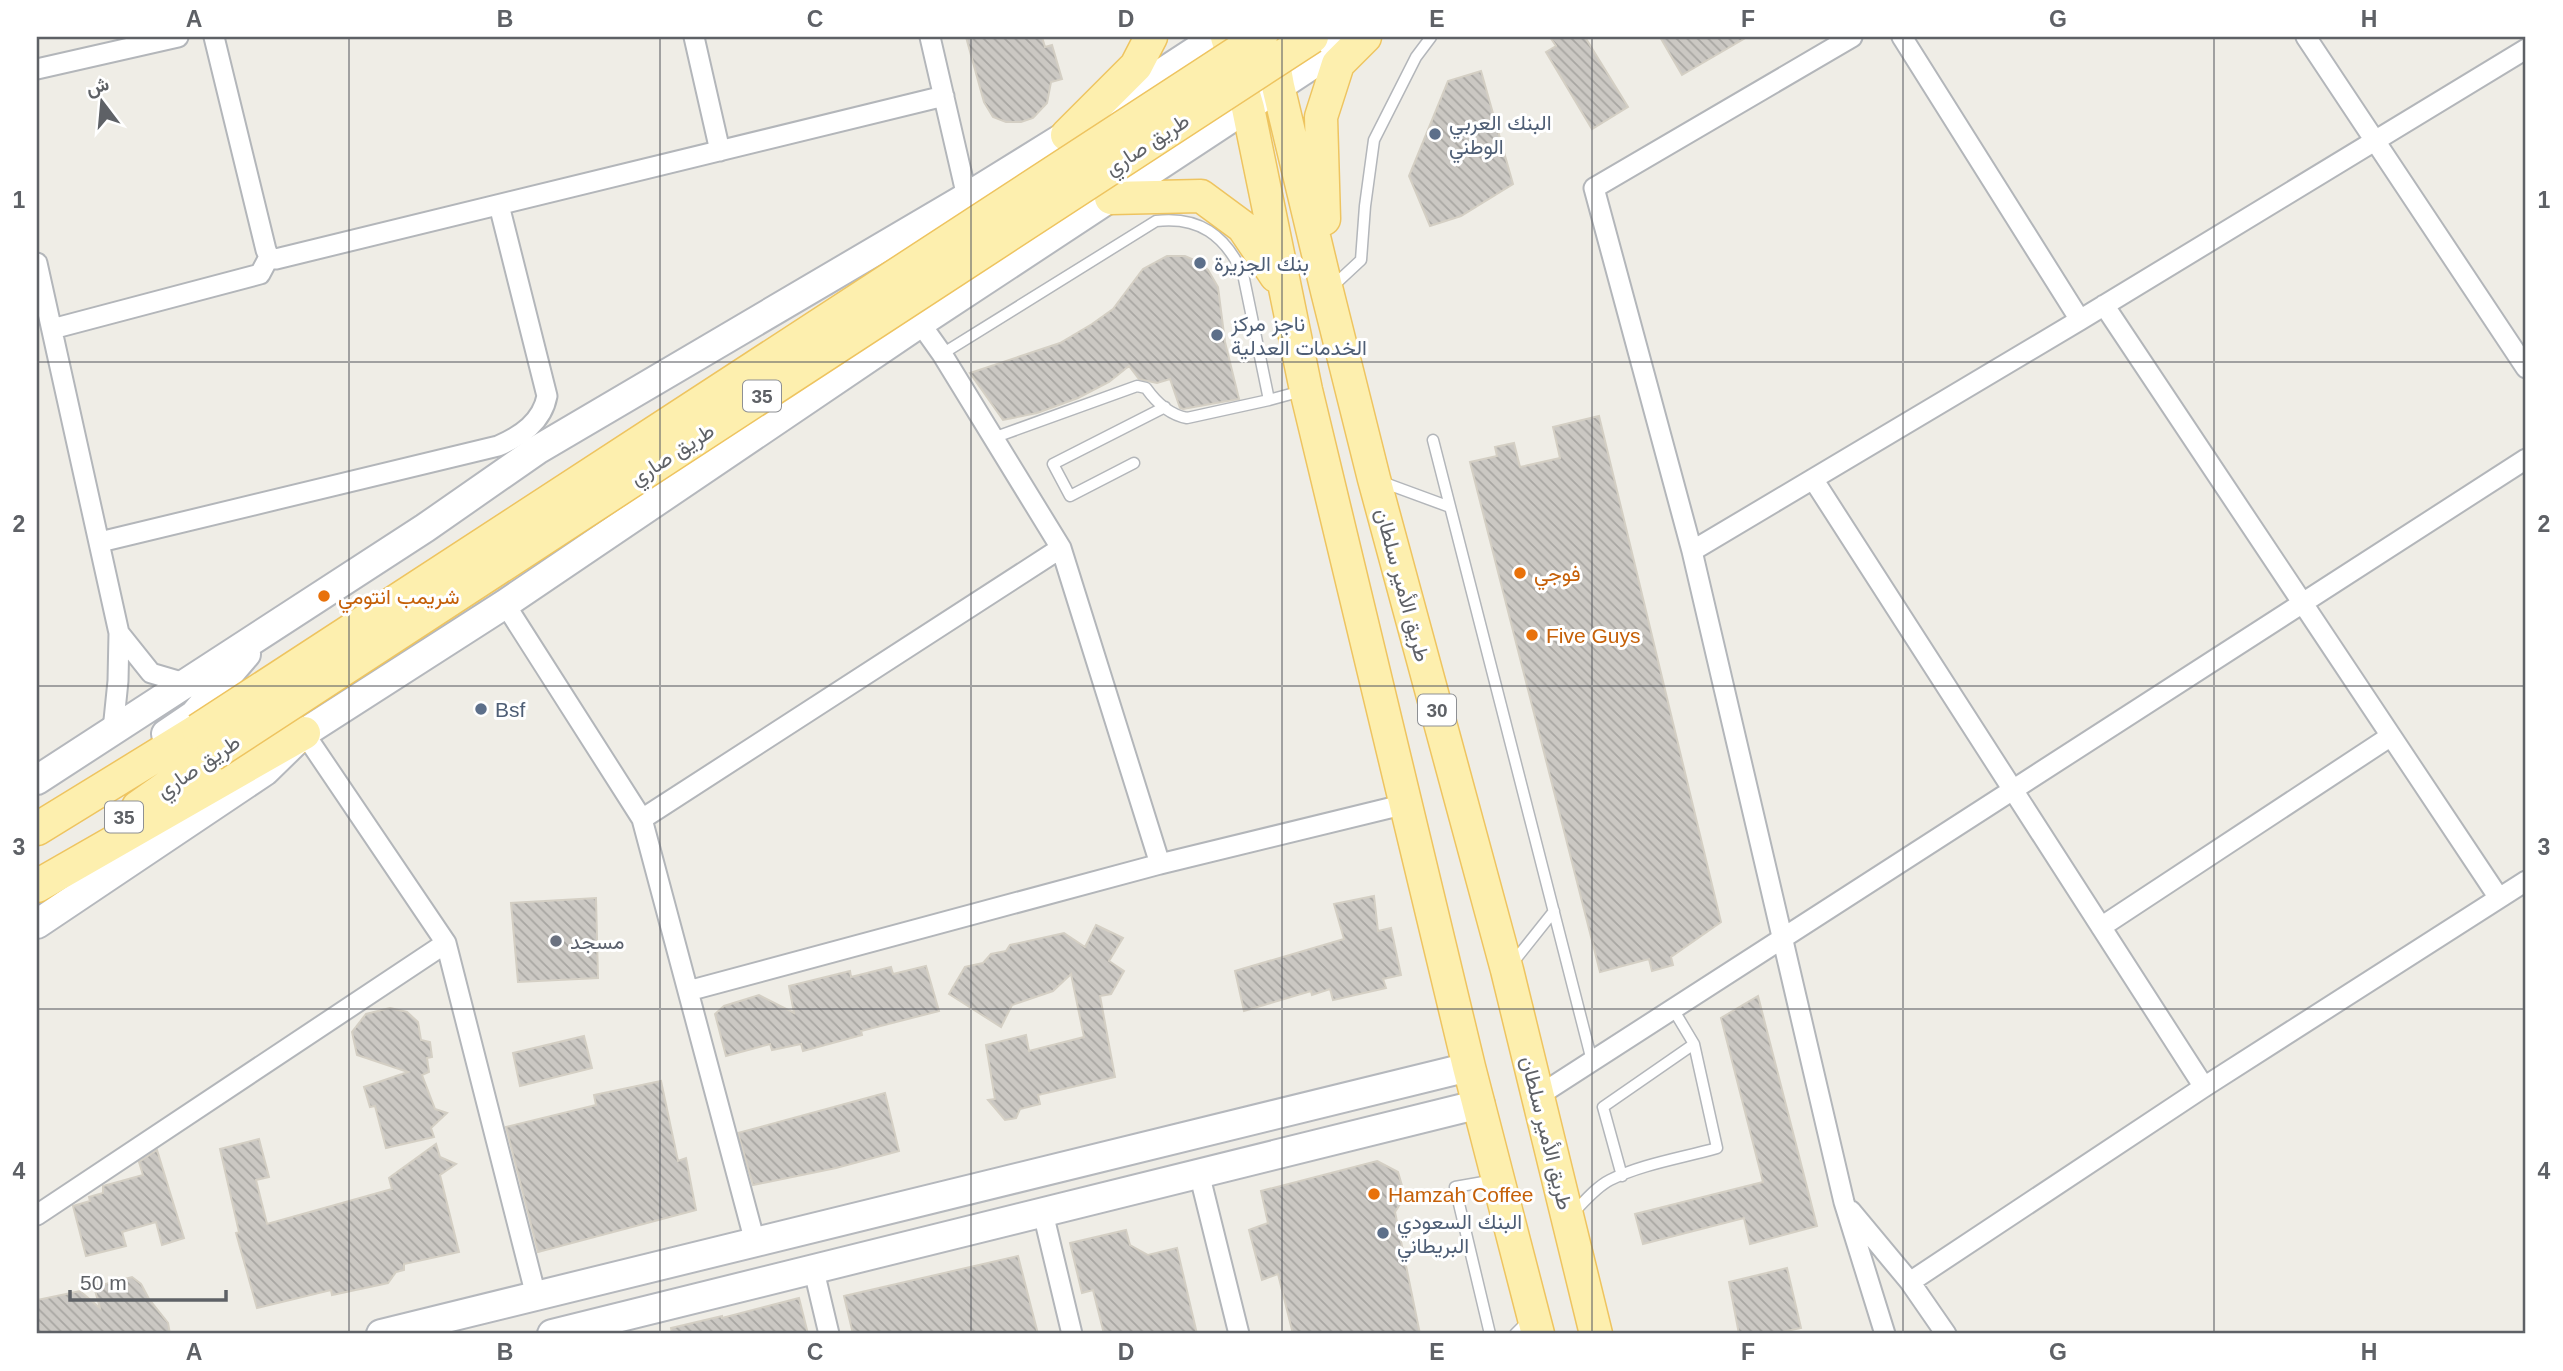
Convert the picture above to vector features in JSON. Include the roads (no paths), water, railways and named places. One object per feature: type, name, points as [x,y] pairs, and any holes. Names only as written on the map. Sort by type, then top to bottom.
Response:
[{"type":"main road","points":[[1067,135],[1136,66],[1151,37]]},
{"type":"main road","points":[[37,780],[425,528],[537,450],[967,197],[1217,37]]},
{"type":"main road","name":"30","points":[[1227,37],[1248,108],[1306,390],[1469,1067],[1500,1179],[1533,1330]]},
{"type":"main road","name":"طريق صاري","points":[[37,878],[205,743],[1261,37]]},
{"type":"main road","name":"طريق الأمير سلطان","points":[[1269,37],[1278,86],[1374,479],[1507,970],[1596,1334]]},
{"type":"main road","name":"طريق صاري","points":[[37,829],[205,743],[1312,37]]},
{"type":"main road","points":[[37,886],[304,733],[505,604],[920,323],[1354,37]]},
{"type":"main road","points":[[1327,291],[1321,117],[1338,64],[1365,37]]},
{"type":"main road","points":[[1067,135],[1168,91],[1182,89],[1193,99],[1196,114],[1191,125],[1111,198]]},
{"type":"main road","points":[[1111,198],[1200,196],[1243,228],[1285,289]]},
{"type":"main road","points":[[37,821],[194,715],[265,631]]},
{"type":"main road","points":[[37,923],[265,771],[304,733]]},
{"type":"main road","points":[[381,1334],[1469,1067]]},
{"type":"main road","points":[[552,1334],[633,1324],[814,1271],[1143,1186],[1479,1104]]},
{"type":"main road","points":[[1134,1149],[1143,1186]]},
{"type":"street","points":[[37,69],[178,37]]},
{"type":"street","points":[[214,37],[265,250],[269,257],[276,259],[944,96]]},
{"type":"street","points":[[694,37],[720,151]]},
{"type":"street","points":[[930,37],[967,197]]},
{"type":"street","points":[[1852,37],[1594,188],[1692,551],[1844,1202],[1885,1334]]},
{"type":"street","points":[[1902,37],[2080,320]]},
{"type":"street","points":[[2306,37],[2526,368]]},
{"type":"street","points":[[1692,551],[2080,320],[2526,49]]},
{"type":"street","points":[[100,542],[498,446],[527,430],[541,413],[547,396],[499,205]]},
{"type":"street","points":[[46,322],[260,274],[269,257]]},
{"type":"street","points":[[37,263],[46,322],[100,542],[118,633],[118,681],[113,730]]},
{"type":"street","points":[[2104,305],[2499,898]]},
{"type":"street","points":[[920,323],[942,354],[1061,548],[1160,864]]},
{"type":"street","points":[[1538,1096],[2526,459]]},
{"type":"street","points":[[1813,479],[2204,1087]]},
{"type":"street","points":[[642,819],[1061,548]]},
{"type":"street","points":[[505,604],[642,819],[755,1242]]},
{"type":"street","points":[[118,633],[150,673],[185,683]]},
{"type":"street","points":[[304,733],[446,943],[536,1296]]},
{"type":"street","points":[[2101,927],[2391,736]]},
{"type":"street","points":[[688,991],[1160,864],[1406,804]]},
{"type":"street","points":[[1910,1282],[2204,1087],[2526,881]]},
{"type":"street","points":[[37,1215],[446,943]]},
{"type":"street","points":[[1199,1172],[1239,1334]]},
{"type":"street","points":[[1844,1202],[1910,1282],[1946,1334]]},
{"type":"street","points":[[1043,1213],[1072,1334]]},
{"type":"street","points":[[814,1271],[829,1334]]},
{"type":"lane","points":[[1327,291],[1361,260],[1374,140],[1416,57],[1431,37]]},
{"type":"lane","points":[[942,354],[1156,221],[1176,219],[1198,224],[1218,237],[1235,255],[1243,274],[1269,400]]},
{"type":"lane","points":[[993,438],[1136,386],[1146,388],[1156,401],[1178,416],[1187,418],[1306,390]]},
{"type":"lane","points":[[1134,463],[1070,496],[1053,464],[1165,407]]},
{"type":"lane","points":[[1433,440],[1592,1061]]},
{"type":"lane","points":[[1374,479],[1450,507]]},
{"type":"lane","points":[[1507,970],[1554,911]]},
{"type":"lane","points":[[1568,1217],[1608,1181],[1717,1148],[1694,1044],[1673,1009]]},
{"type":"lane","points":[[1622,1176],[1603,1107],[1694,1044]]},
{"type":"lane","points":[[1490,1334],[1455,1187],[1500,1179]]},
{"type":"place","name":"البنك العربي الوطني","points":[[1435,134]]},
{"type":"place","name":"بنك الجزيرة","points":[[1200,263]]},
{"type":"place","name":"ناجز مركز الخدمات العدلية","points":[[1217,335]]},
{"type":"place","name":"فوجي","points":[[1520,573]]},
{"type":"place","name":"شريمب انتومي","points":[[324,596]]},
{"type":"place","name":"Five Guys","points":[[1532,635]]},
{"type":"place","name":"Bsf","points":[[481,709]]},
{"type":"place","name":"مسجد","points":[[556,941]]},
{"type":"place","name":"Hamzah Coffee","points":[[1374,1194]]},
{"type":"place","name":"البنك السعودي البريطاني","points":[[1383,1233]]}]
